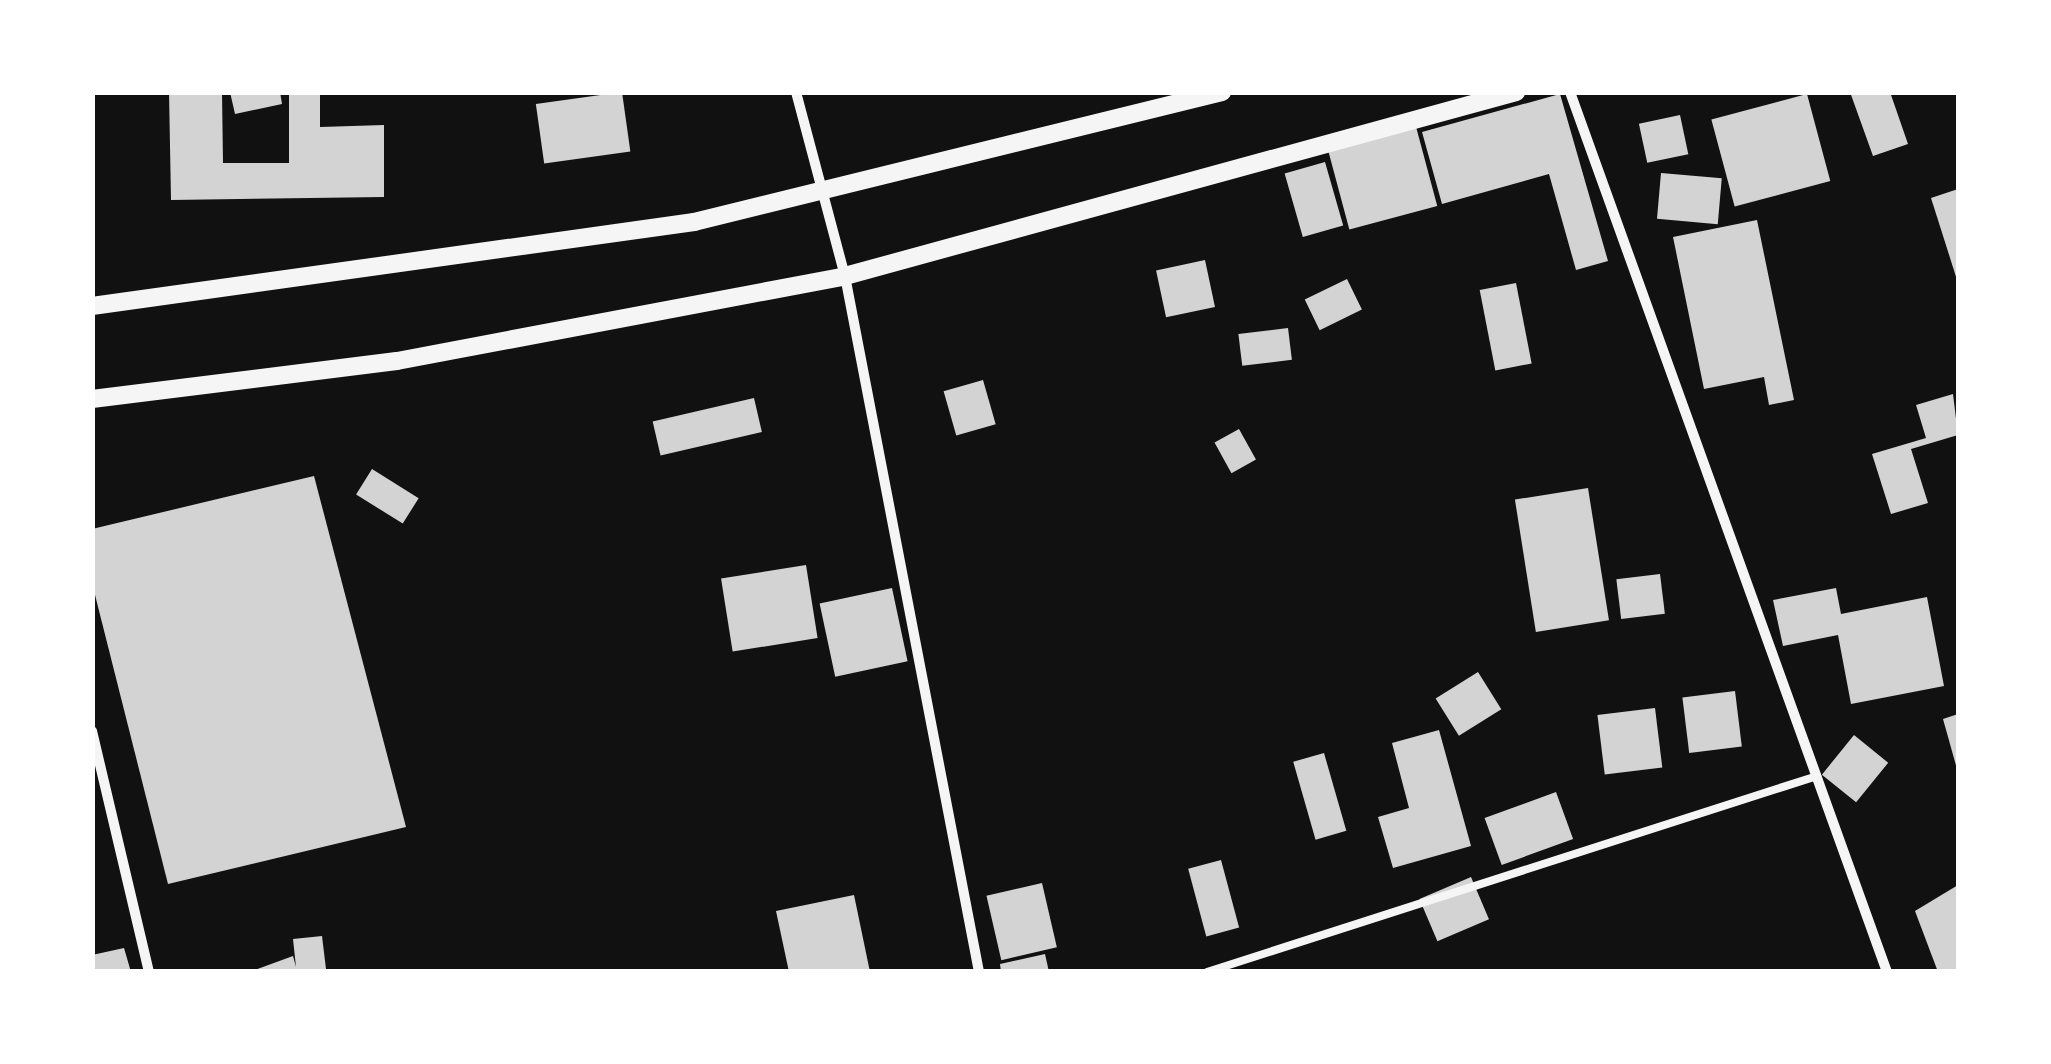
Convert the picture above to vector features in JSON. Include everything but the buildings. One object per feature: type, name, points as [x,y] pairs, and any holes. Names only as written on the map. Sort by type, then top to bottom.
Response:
[{"type":"street","points":[[796,92],[819,198],[845,276],[979,972]]},
{"type":"street","points":[[92,306],[819,198],[1222,92]]},
{"type":"street","points":[[92,399],[397,360],[845,276],[1516,92]]},
{"type":"street","points":[[1570,92],[1887,972]]},
{"type":"street","points":[[92,731],[149,972]]},
{"type":"lane","points":[[1208,972],[1817,776]]}]
